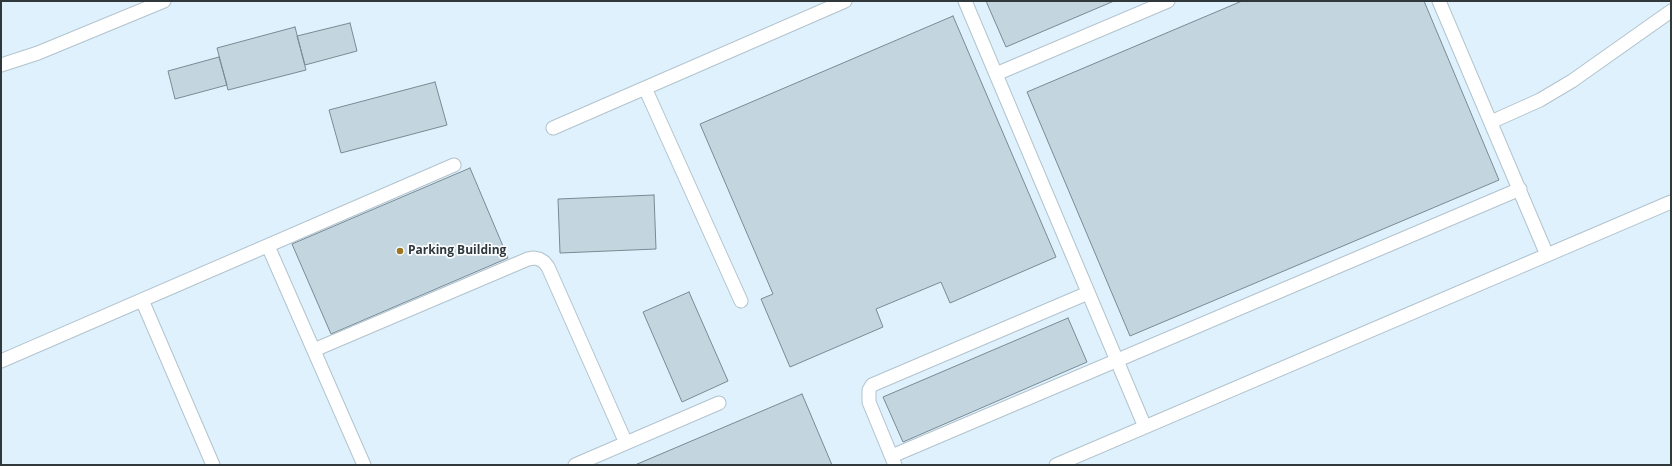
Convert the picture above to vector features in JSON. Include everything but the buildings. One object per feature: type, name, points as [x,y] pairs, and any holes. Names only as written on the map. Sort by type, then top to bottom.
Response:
[{"type":"lane","points":[[1,65],[45,50],[164,1]]},
{"type":"lane","points":[[553,128],[845,1]]},
{"type":"lane","points":[[965,1],[1145,427]]},
{"type":"lane","points":[[996,74],[1168,1]]},
{"type":"lane","points":[[1439,1],[1547,255]]},
{"type":"lane","points":[[1491,122],[1540,100],[1572,81],[1671,11]]},
{"type":"lane","points":[[645,88],[741,301]]},
{"type":"lane","points":[[1,361],[454,165]]},
{"type":"lane","points":[[1088,293],[872,385],[869,390],[869,402],[894,460],[1116,360],[1520,189]]},
{"type":"lane","points":[[1056,465],[1671,202]]},
{"type":"lane","points":[[268,246],[364,465]]},
{"type":"lane","points":[[314,351],[528,259],[539,259],[548,267],[626,443]]},
{"type":"lane","points":[[142,300],[212,465]]},
{"type":"lane","points":[[574,465],[719,403]]},
{"type":"place","name":"Parking Building","points":[[400,251]]}]
